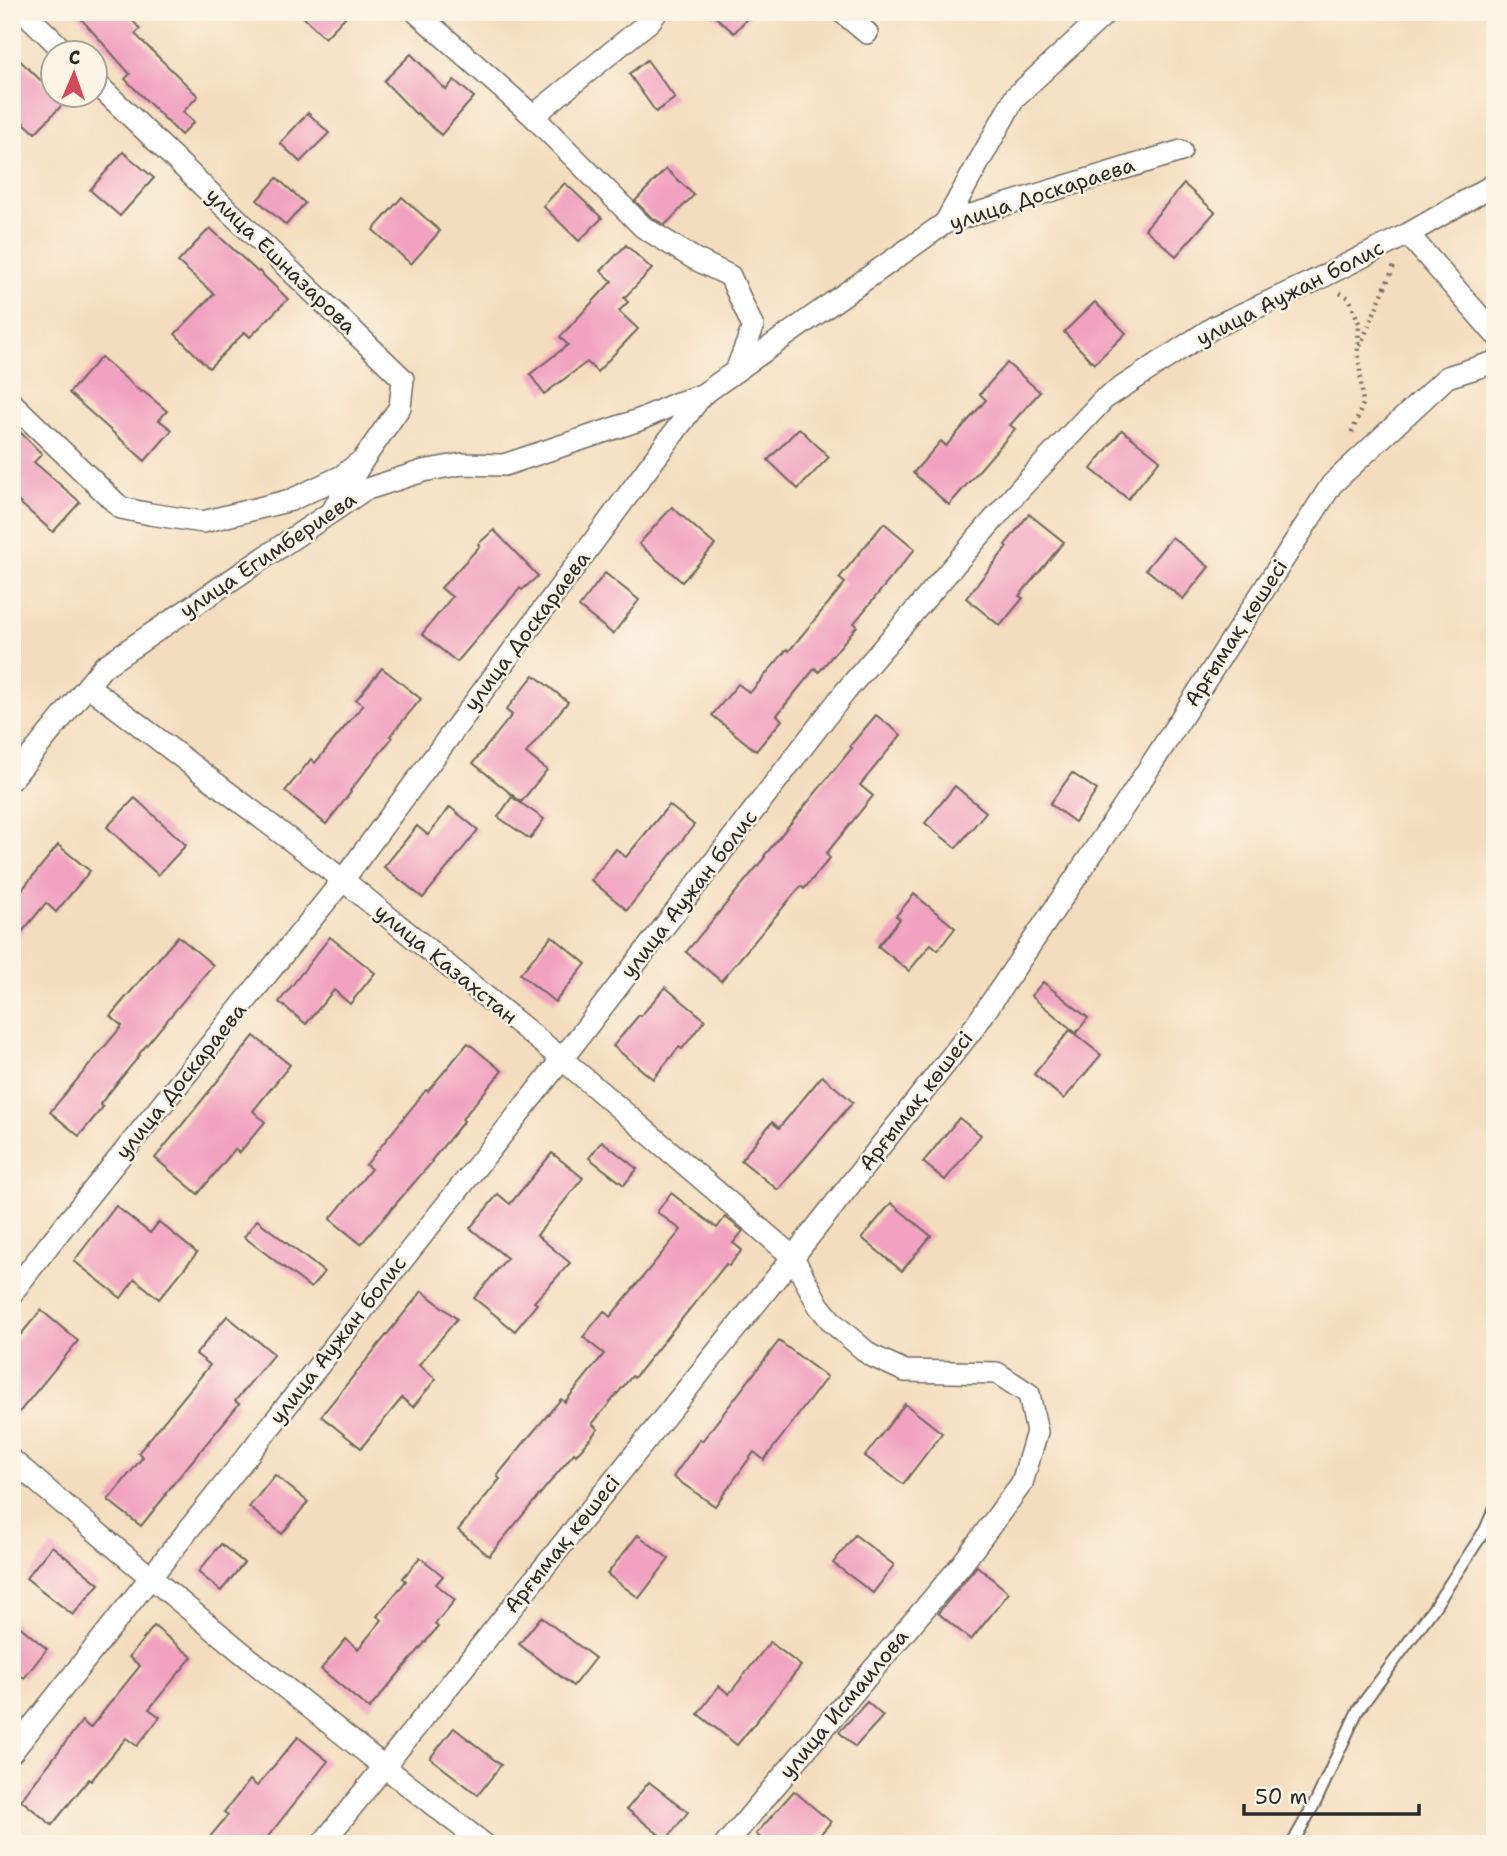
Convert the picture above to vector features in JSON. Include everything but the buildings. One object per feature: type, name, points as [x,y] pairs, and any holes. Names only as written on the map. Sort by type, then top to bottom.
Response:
[{"type":"street","points":[[23,12],[50,38]]},
{"type":"street","points":[[416,12],[533,116],[643,227],[695,259],[730,276],[753,327],[736,371]]},
{"type":"street","points":[[533,116],[650,21],[657,12]]},
{"type":"street","points":[[842,12],[867,33]]},
{"type":"street","points":[[945,223],[1015,97],[1107,12]]},
{"type":"street","name":"улица Ешназарова","points":[[108,95],[403,379],[400,407],[330,513]]},
{"type":"street","name":"улица Доскараева","points":[[12,1293],[342,880],[702,395],[945,223],[1181,151]]},
{"type":"street","name":"улица Аужан болис","points":[[12,1752],[562,1059],[845,692],[1019,490],[1104,399],[1214,327],[1408,234],[1495,184]]},
{"type":"street","points":[[1408,234],[1495,334]]},
{"type":"street","name":"Арғымақ көшесі","points":[[322,1844],[976,1025],[1131,796],[1332,484],[1447,377],[1495,362]]},
{"type":"street","name":"улица Егимбериева","points":[[12,779],[103,667],[364,490],[423,471],[462,464],[504,465],[639,420],[702,395]]},
{"type":"street","name":"улица Ешназарова","points":[[14,408],[121,508],[203,522],[291,500],[342,476],[365,457]]},
{"type":"street","name":"улица Казахстан","points":[[88,686],[342,880],[562,1059],[793,1257]]},
{"type":"street","name":"улица Исмаилова","points":[[726,1844],[962,1564],[1022,1483],[1037,1432],[1029,1394],[997,1373],[905,1371],[870,1355],[833,1323],[819,1306],[793,1257]]},
{"type":"street","points":[[12,1460],[149,1577],[484,1844]]},
{"type":"lane","points":[[1292,1844],[1316,1801],[1358,1710],[1433,1609],[1485,1530],[1495,1507]]},
{"type":"path","points":[[1358,349],[1408,234]]},
{"type":"path","points":[[1315,280],[1349,298],[1359,323],[1358,349],[1363,404],[1350,439]]}]
